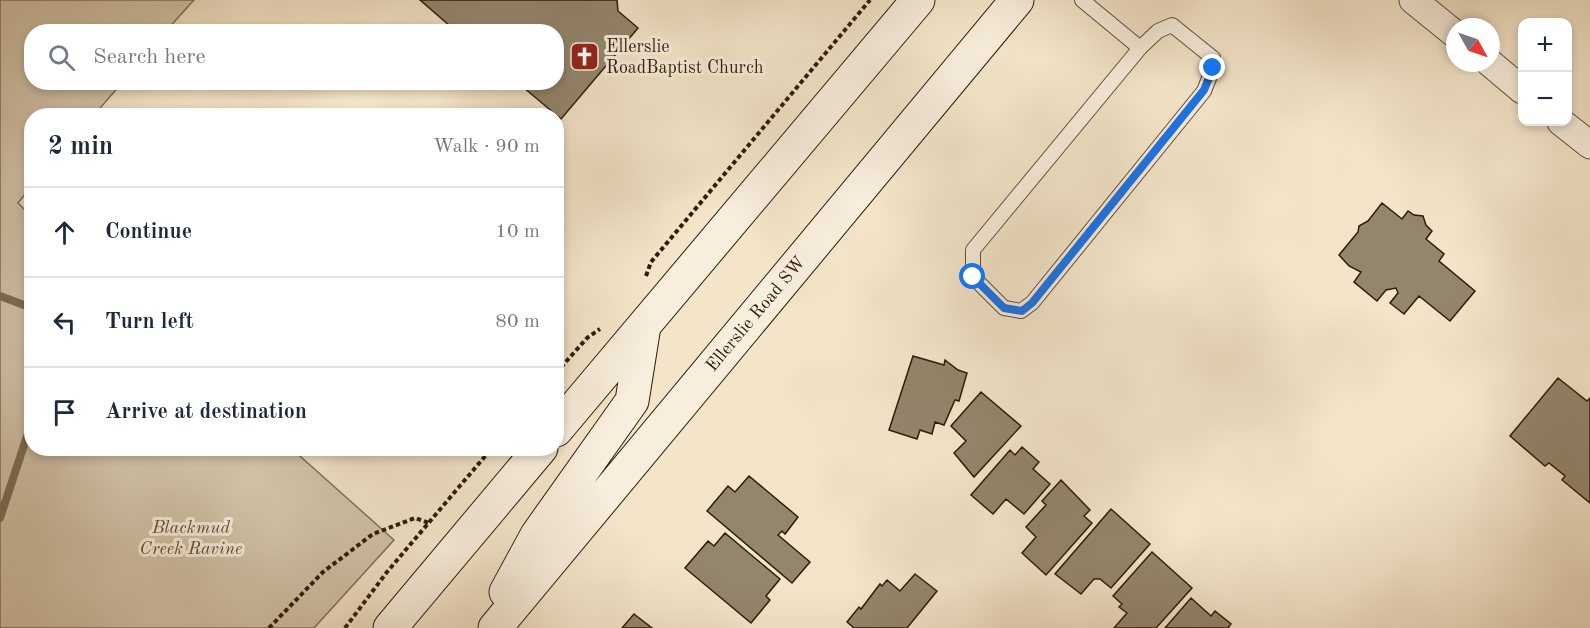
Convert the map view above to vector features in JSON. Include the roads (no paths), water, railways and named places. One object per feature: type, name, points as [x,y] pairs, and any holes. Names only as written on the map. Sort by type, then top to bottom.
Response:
[{"type":"main road","points":[[564,421],[918,0]]},
{"type":"main road","name":"Ellerslie Road SW","points":[[495,628],[1017,0]]},
{"type":"main road","points":[[486,628],[537,535],[632,400],[644,326]]},
{"type":"main road","points":[[390,628],[534,456]]},
{"type":"street","points":[[1413,0],[1446,27]]},
{"type":"street","points":[[1500,71],[1518,87]]},
{"type":"street","points":[[1566,126],[1590,145]]},
{"type":"lane","points":[[1082,0],[1140,48]]},
{"type":"lane","points":[[1172,26],[1213,58],[1213,68],[1204,90],[1032,303],[1022,311],[1004,308],[973,277],[973,250],[1140,48],[1158,31],[1172,26]]},
{"type":"waterway","points":[[0,296],[24,305]]},
{"type":"waterway","points":[[0,518],[24,445]]},
{"type":"place","name":"Ellerslie RoadBaptist Church","points":[[585,57]]},
{"type":"park label","name":"Blackmud Creek Ravine","points":[[191,538]]}]
